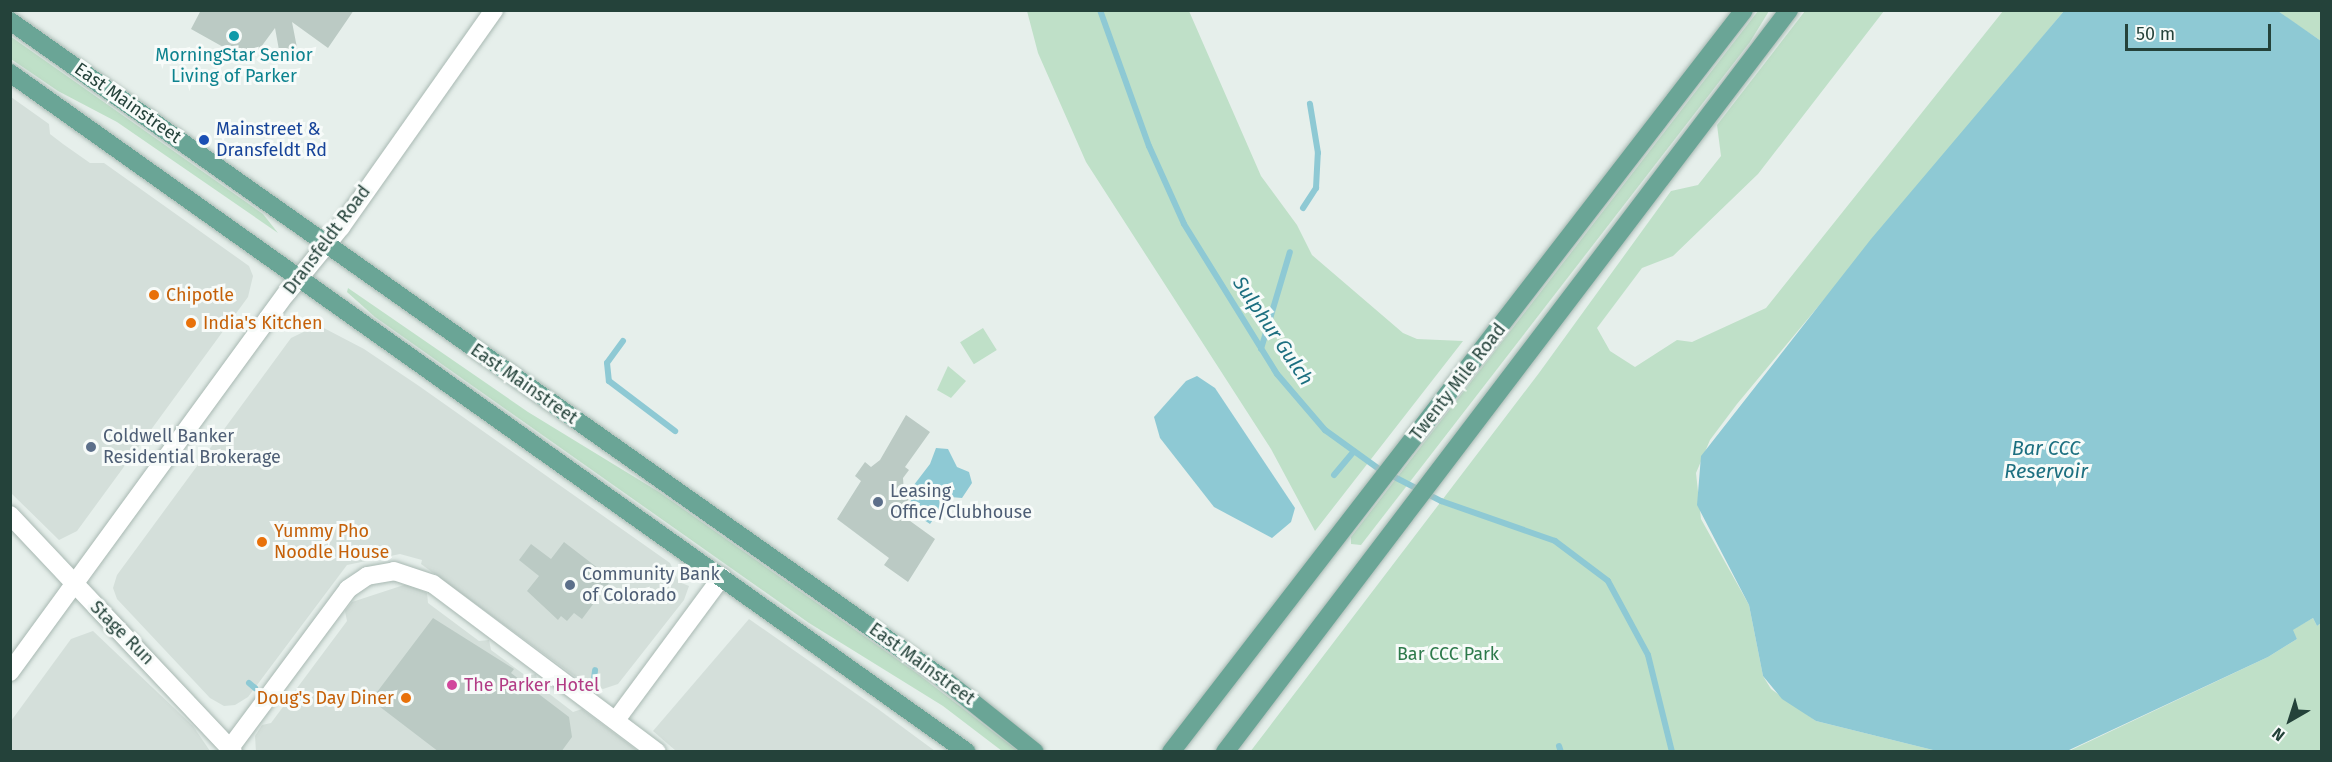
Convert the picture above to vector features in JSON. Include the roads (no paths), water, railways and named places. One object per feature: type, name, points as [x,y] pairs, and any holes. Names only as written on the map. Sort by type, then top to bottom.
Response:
[{"type":"main road","name":"Twenty Mile Road","points":[[1171,752],[1744,10]]},
{"type":"main road","name":"Twenty Mile Road","points":[[1225,752],[1517,364],[1789,10]]},
{"type":"main road","name":"East Mainstreet","points":[[10,21],[941,677],[1035,752]]},
{"type":"main road","points":[[10,73],[967,752]]},
{"type":"street","name":"Dransfeldt Road","points":[[10,672],[299,278],[327,244],[494,10]]},
{"type":"street","name":"Stage Run","points":[[10,515],[232,750]]},
{"type":"street","points":[[232,750],[348,589],[367,576],[394,571],[433,584],[657,752]]},
{"type":"street","points":[[616,720],[722,577]]},
{"type":"water","name":"Bar CCC Reservoir","points":[[2064,11],[2278,11],[2321,41],[2321,623],[2317,626],[2313,618],[2293,630],[2297,639],[2268,657],[2067,751],[1937,751],[1816,721],[1782,699],[1763,676],[1749,605],[1697,505],[1701,456],[1871,239]]},
{"type":"water","points":[[1197,376],[1215,388],[1295,508],[1291,522],[1272,538],[1214,507],[1160,438],[1154,417],[1186,381]]},
{"type":"water","points":[[936,448],[948,449],[957,467],[969,472],[972,483],[962,498],[939,496],[940,510],[930,524],[906,508],[912,499],[907,494],[930,464]]},
{"type":"waterway","name":"Sulphur Gulch","points":[[1100,10],[1149,146],[1184,224],[1277,374],[1325,430],[1379,469],[1441,501],[1555,541],[1608,581],[1648,655],[1672,752]]},
{"type":"waterway","points":[[1303,208],[1316,188],[1318,153],[1310,104]]},
{"type":"waterway","points":[[1261,349],[1290,252]]},
{"type":"waterway","points":[[623,341],[607,363],[609,381],[675,431]]},
{"type":"waterway","points":[[1334,475],[1353,452]]},
{"type":"waterway","points":[[593,687],[595,670]]},
{"type":"waterway","points":[[249,683],[255,688]]},
{"type":"waterway","points":[[1559,746],[1561,752]]},
{"type":"place","name":"MorningStar Senior Living of Parker","points":[[234,36]]},
{"type":"place","name":"Mainstreet & Dransfeldt Rd","points":[[204,140]]},
{"type":"place","name":"Chipotle","points":[[154,295]]},
{"type":"place","name":"India's Kitchen","points":[[191,323]]},
{"type":"place","name":"Coldwell Banker Residential Brokerage","points":[[91,447]]},
{"type":"place","name":"Leasing Office/Clubhouse","points":[[878,502]]},
{"type":"place","name":"Yummy Pho Noodle House","points":[[262,542]]},
{"type":"place","name":"Community Bank of Colorado","points":[[570,585]]},
{"type":"place","name":"The Parker Hotel","points":[[452,685]]},
{"type":"place","name":"Doug's Day Diner","points":[[406,698]]},
{"type":"park label","name":"Bar CCC Park","points":[[1448,654]]}]
